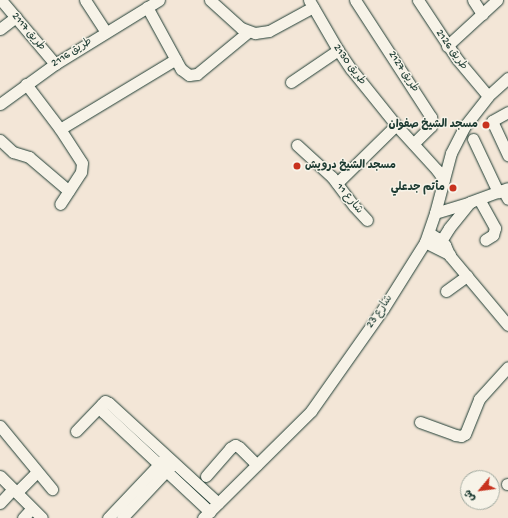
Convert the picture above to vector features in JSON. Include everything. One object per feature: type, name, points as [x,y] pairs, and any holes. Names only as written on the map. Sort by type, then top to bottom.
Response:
[{"type":"street","name":"طريق 2117","points":[[1,0],[55,64]]},
{"type":"street","points":[[85,0],[106,32]]},
{"type":"street","name":"طريق 2116","points":[[0,103],[55,64],[159,0]]},
{"type":"street","points":[[210,0],[235,24],[248,32],[262,33],[269,31],[311,4]]},
{"type":"street","name":"طريق 2127","points":[[355,0],[431,117],[431,126],[413,144]]},
{"type":"street","name":"طريق 2126","points":[[418,0],[447,46],[466,72],[488,96]]},
{"type":"street","points":[[473,0],[482,14]]},
{"type":"street","points":[[447,46],[497,0]]},
{"type":"street","name":"طريق 2130","points":[[311,4],[338,50],[396,125],[444,180]]},
{"type":"street","points":[[147,7],[176,60],[186,74],[196,74],[248,32]]},
{"type":"street","points":[[0,29],[16,17]]},
{"type":"street","points":[[291,82],[338,50]]},
{"type":"street","points":[[60,129],[176,60]]},
{"type":"street","name":"شارع 23","points":[[207,515],[298,426],[315,405],[383,309],[427,238],[447,165],[464,127],[488,96],[508,78]]},
{"type":"street","points":[[26,84],[60,129],[82,163],[83,169],[60,204]]},
{"type":"street","points":[[508,112],[492,121],[508,155]]},
{"type":"street","points":[[337,183],[396,125]]},
{"type":"street","points":[[435,212],[504,192],[473,139]]},
{"type":"street","points":[[0,140],[13,152],[29,157],[69,191]]},
{"type":"street","name":"شارع 11","points":[[297,145],[337,183],[351,203],[367,220]]},
{"type":"street","points":[[429,161],[447,165]]},
{"type":"street","points":[[474,201],[495,228],[493,235],[485,240]]},
{"type":"street","points":[[441,241],[449,228],[474,201]]},
{"type":"street","points":[[427,238],[441,241],[450,256],[508,325]]},
{"type":"street","points":[[427,238],[450,256]]},
{"type":"street","points":[[446,291],[467,276]]},
{"type":"street","points":[[420,422],[455,435],[461,436],[465,434],[479,399],[508,367]]},
{"type":"street","points":[[76,431],[102,404],[105,402],[110,402],[218,503]]},
{"type":"street","points":[[102,404],[101,410],[163,468],[207,515]]},
{"type":"street","points":[[124,432],[132,423]]},
{"type":"street","points":[[0,426],[52,489]]},
{"type":"street","points":[[206,476],[230,448],[235,445],[240,447],[257,465]]},
{"type":"street","points":[[108,518],[134,498],[171,459]]},
{"type":"street","points":[[0,503],[37,472]]},
{"type":"street","points":[[0,476],[42,518]]},
{"type":"street","points":[[122,518],[134,498]]},
{"type":"street","points":[[23,518],[32,508]]},
{"type":"place","name":"مسجد الشيخ صفوان","points":[[486,125]]},
{"type":"place","name":"مسجد الشيخ درويش","points":[[297,166]]},
{"type":"place","name":"مأتم جدعلي","points":[[453,188]]}]
